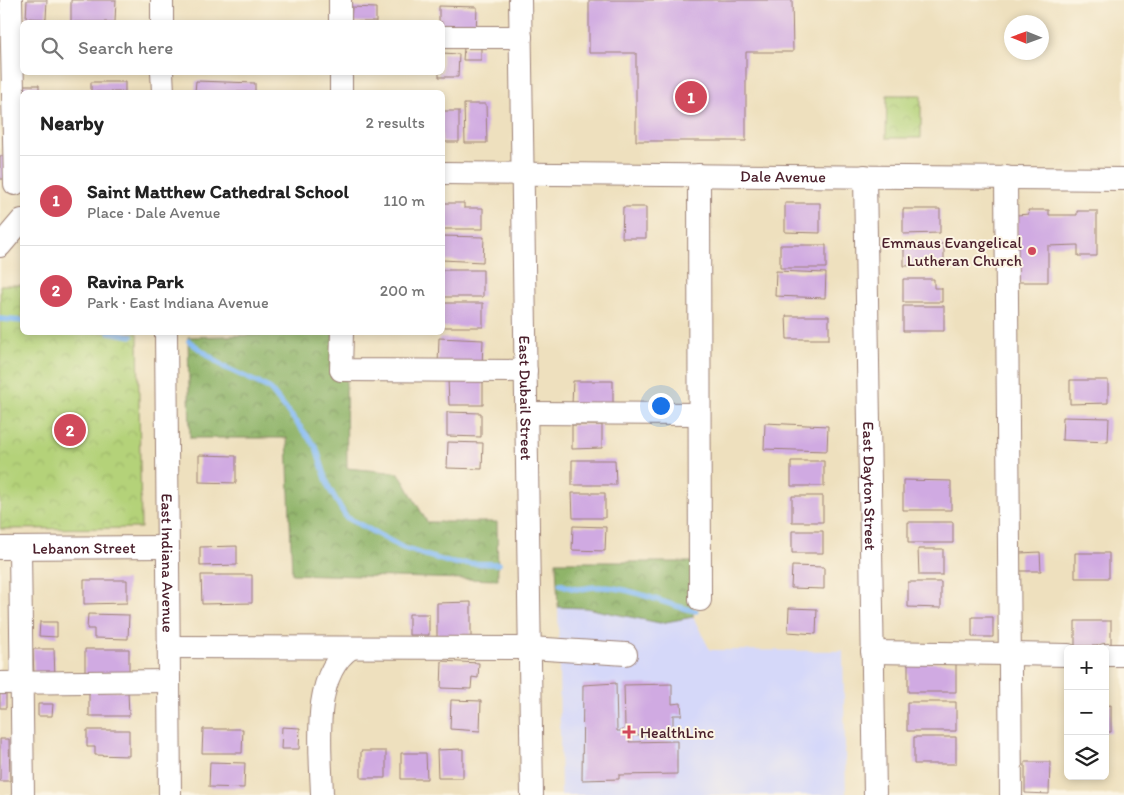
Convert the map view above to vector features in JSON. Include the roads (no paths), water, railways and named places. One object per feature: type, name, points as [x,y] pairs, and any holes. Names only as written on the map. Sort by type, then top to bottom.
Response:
[{"type":"street","points":[[10,0],[13,187]]},
{"type":"street","points":[[162,0],[162,20]]},
{"type":"street","points":[[340,0],[340,20]]},
{"type":"street","name":"East Dubail Street","points":[[520,0],[532,795]]},
{"type":"street","points":[[445,37],[521,38]]},
{"type":"street","points":[[162,75],[163,90]]},
{"type":"street","points":[[341,75],[341,90]]},
{"type":"street","name":"Dale Avenue","points":[[445,173],[1124,179]]},
{"type":"street","points":[[699,175],[700,600]]},
{"type":"street","name":"East Dayton Street","points":[[865,176],[875,795]]},
{"type":"street","points":[[1006,177],[1011,795]]},
{"type":"street","points":[[0,246],[20,222]]},
{"type":"street","name":"East Indiana Avenue","points":[[166,335],[170,795]]},
{"type":"street","points":[[342,335],[341,370],[526,372]]},
{"type":"street","points":[[527,413],[699,414]]},
{"type":"street","name":"Lebanon Street","points":[[10,548],[168,547]]},
{"type":"street","points":[[10,548],[23,683],[23,795]]},
{"type":"street","points":[[168,647],[530,648],[626,654]]},
{"type":"street","points":[[322,795],[323,700],[328,677],[340,655],[351,648]]},
{"type":"street","points":[[872,652],[1064,655]]},
{"type":"street","points":[[1109,655],[1124,656]]},
{"type":"street","points":[[0,683],[169,681]]},
{"type":"waterway","points":[[0,319],[20,321]]},
{"type":"waterway","points":[[126,335],[132,336]]},
{"type":"waterway","points":[[189,341],[224,367],[269,388],[316,447],[329,488],[346,517],[403,548],[451,563],[499,564]]},
{"type":"waterway","points":[[560,584],[574,589],[601,587],[624,590],[696,611]]},
{"type":"place","name":"Saint Matthew Cathedral School","points":[[691,97]]},
{"type":"place","name":"Emmaus Evangelical Lutheran Church","points":[[1032,251]]},
{"type":"place","name":"Ravina Park","points":[[70,430]]},
{"type":"place","name":"HealthLinc","points":[[629,732]]}]
